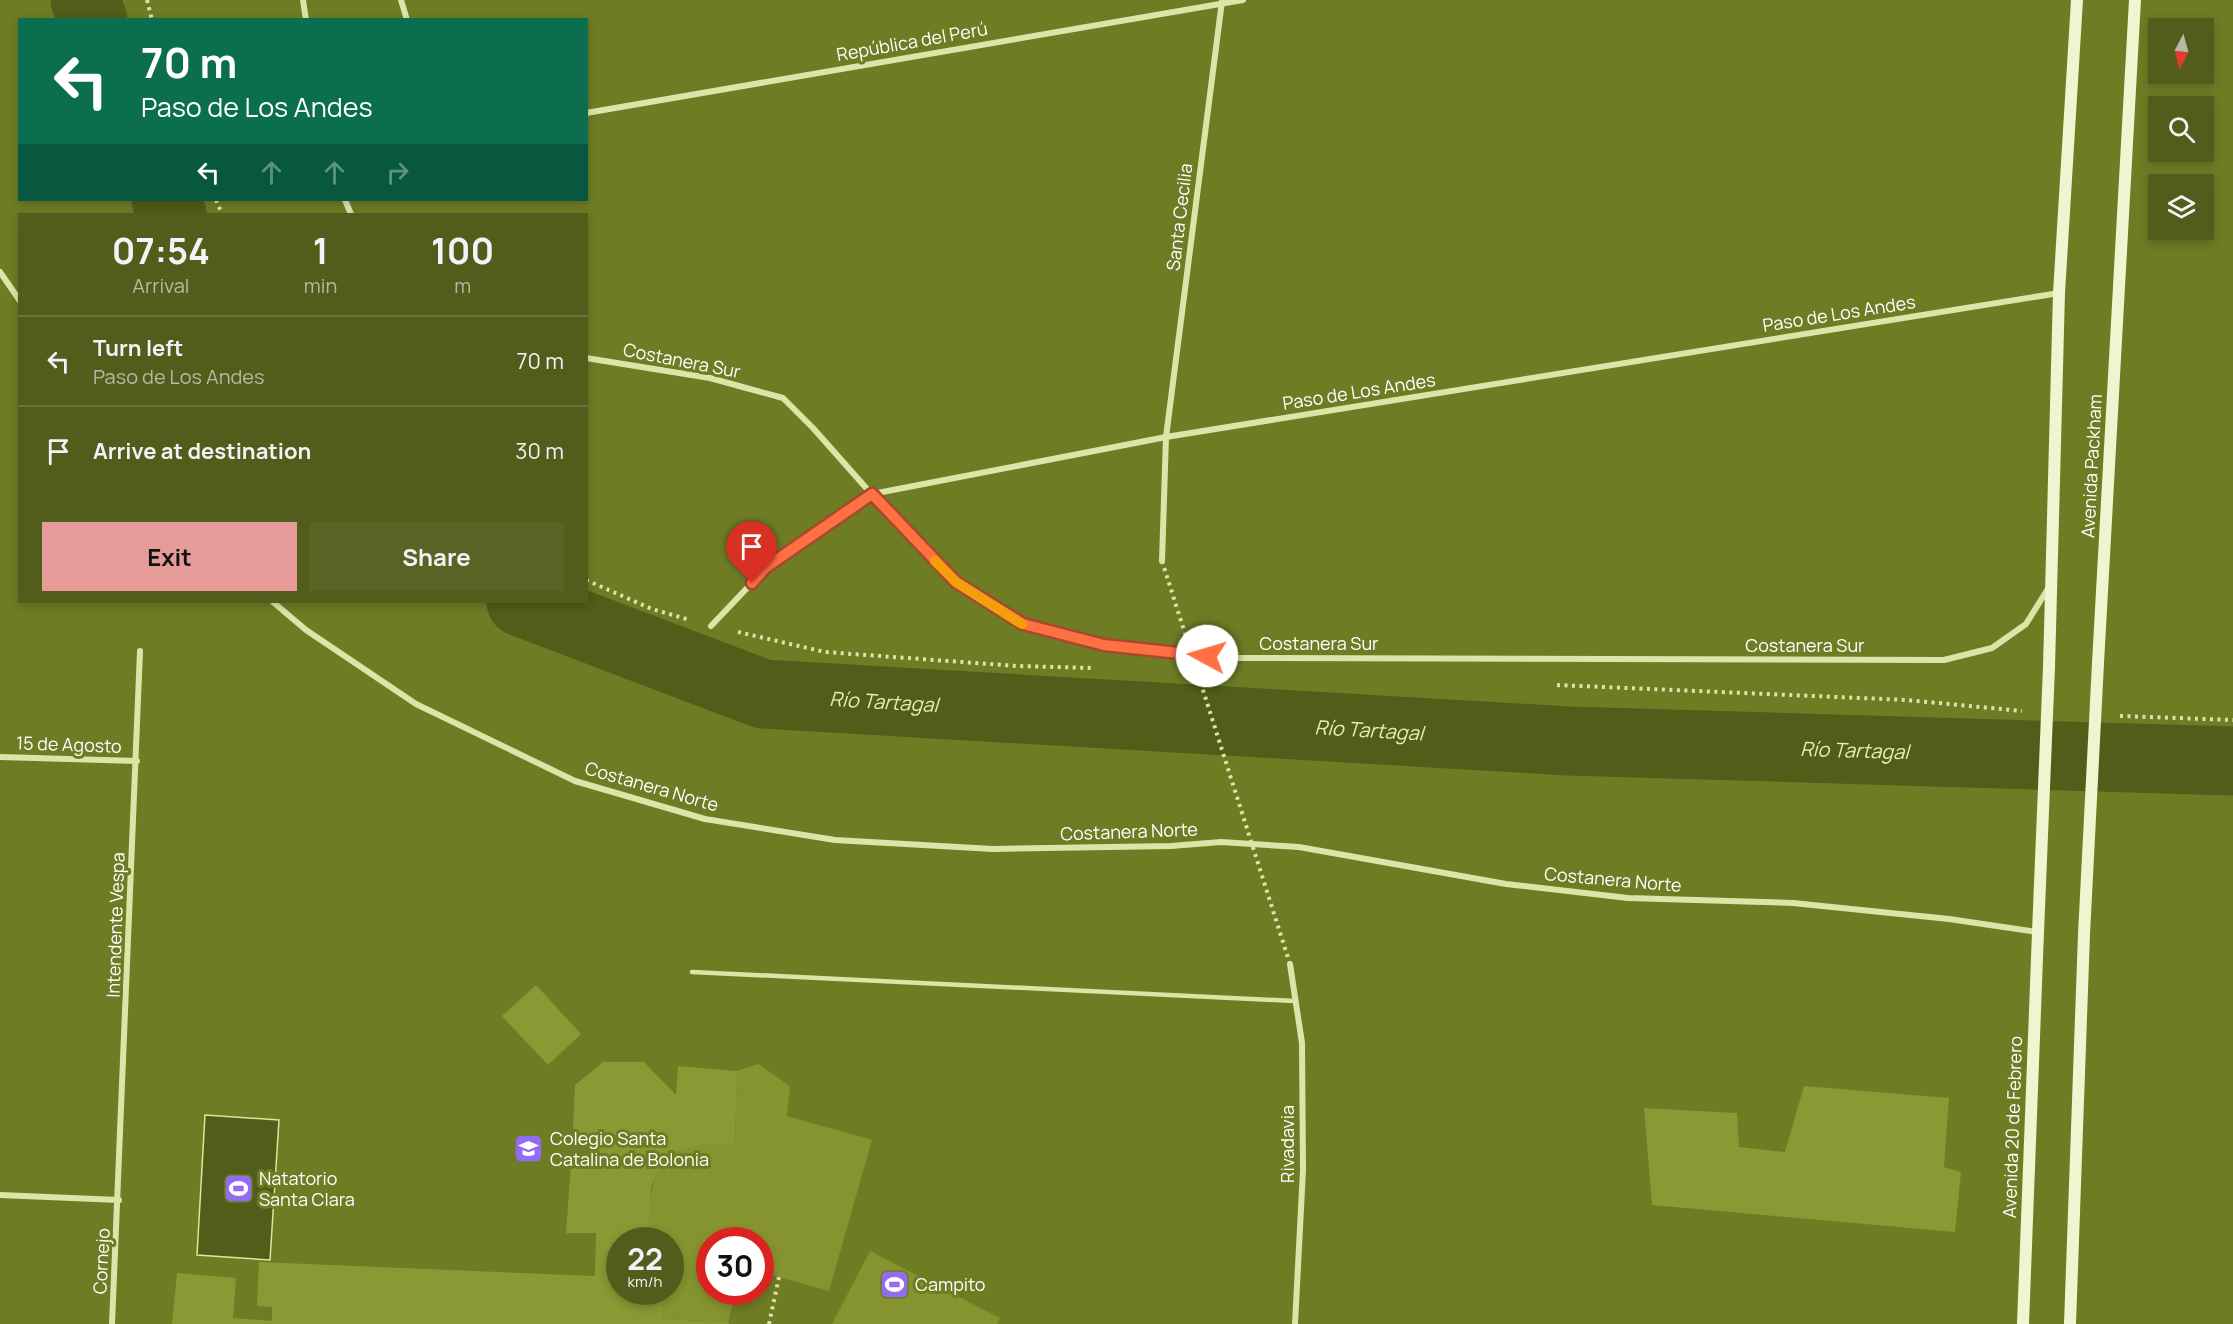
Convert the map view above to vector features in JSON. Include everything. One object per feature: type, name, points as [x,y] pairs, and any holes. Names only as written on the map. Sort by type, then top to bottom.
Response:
[{"type":"main road","name":"Avenida Packham","points":[[2038,932],[2049,667],[2049,586],[2059,293],[2077,0]]},
{"type":"main road","name":"Avenida Packham","points":[[2070,1324],[2084,934],[2134,0]]},
{"type":"main road","name":"Avenida 20 de Febrero","points":[[2023,1324],[2038,932]]},
{"type":"street","points":[[303,0],[306,18]]},
{"type":"street","points":[[401,0],[406,18]]},
{"type":"street","name":"República del Perú","points":[[588,113],[1243,0]]},
{"type":"street","name":"Santa Cecilia","points":[[1162,561],[1166,437],[1222,2]]},
{"type":"street","points":[[0,272],[18,298]]},
{"type":"street","name":"Paso de Los Andes","points":[[711,626],[765,568],[872,494],[1166,437],[2059,293]]},
{"type":"street","name":"Costanera Sur","points":[[588,358],[710,378],[783,398],[956,582],[1023,624],[1104,645],[1228,658],[1944,660],[1992,648],[2026,624],[2049,586]]},
{"type":"street","name":"Costanera Norte","points":[[274,603],[306,630],[416,704],[575,781],[705,819],[835,840],[993,849],[1171,846],[1221,842],[1299,847],[1506,884],[1628,898],[1793,903],[1949,919],[2038,932]]},
{"type":"street","name":"Intendente Vespa","points":[[119,1200],[141,651]]},
{"type":"street","name":"15 de Agosto","points":[[0,757],[137,761]]},
{"type":"street","name":"Rivadavia","points":[[1290,964],[1302,1043],[1303,1170],[1295,1324]]},
{"type":"street","points":[[0,1195],[119,1200]]},
{"type":"street","name":"Cornejo","points":[[112,1324],[119,1200]]},
{"type":"lane","points":[[692,972],[1295,1001]]},
{"type":"path","points":[[147,0],[152,18]]},
{"type":"path","points":[[1162,561],[1290,964]]},
{"type":"path","points":[[769,1324],[779,1277]]},
{"type":"shaded area","points":[[758,1064],[790,1086],[787,1116],[872,1140],[829,1291],[774,1276],[774,1227],[696,1227],[696,1305],[733,1305],[728,1322],[662,1319],[645,1305],[684,1305],[684,1227],[648,1227],[649,1207],[656,1176],[663,1163],[673,1153],[688,1147],[710,1144],[735,1145],[737,1071]]},
{"type":"shaded area","name":"Natatorio Santa Clara","points":[[205,1115],[279,1120],[270,1260],[197,1255]]},
{"type":"shaded area","name":"Campito","points":[[870,1251],[1000,1318],[997,1324],[832,1324]]},
{"type":"building","points":[[536,985],[581,1034],[548,1065],[502,1016]]},
{"type":"building","points":[[603,1062],[644,1062],[676,1095],[678,1066],[737,1071],[735,1145],[705,1144],[677,1151],[660,1167],[651,1187],[648,1227],[606,1227],[606,1305],[662,1305],[662,1319],[729,1322],[729,1324],[172,1324],[177,1273],[236,1278],[233,1318],[272,1321],[272,1307],[257,1306],[259,1262],[595,1276],[596,1233],[566,1233],[571,1163],[609,1165],[610,1156],[598,1153],[573,1128],[575,1085]]},
{"type":"building","points":[[1804,1086],[1949,1098],[1944,1167],[1961,1172],[1955,1232],[1652,1205],[1644,1108],[1737,1113],[1739,1147],[1785,1152]]},
{"type":"waterway","name":"Río Tartagal","points":[[85,0],[92,18]]},
{"type":"waterway","name":"Río Tartagal","points":[[166,201],[172,213]]},
{"type":"waterway","name":"Río Tartagal","points":[[524,603],[763,694],[1569,741],[2233,761]]},
{"type":"slow traffic","points":[[935,561],[956,582],[1022,624]]},
{"type":"place","name":"Colegio Santa Catalina de Bolonia","points":[[529,1148]]},
{"type":"place","name":"Natatorio Santa Clara","points":[[238,1188]]},
{"type":"place","name":"Campito","points":[[894,1284]]},
{"type":"route","points":[[752,583],[765,568],[872,494],[899,525],[956,582],[1023,624],[1104,645],[1207,656]]}]
